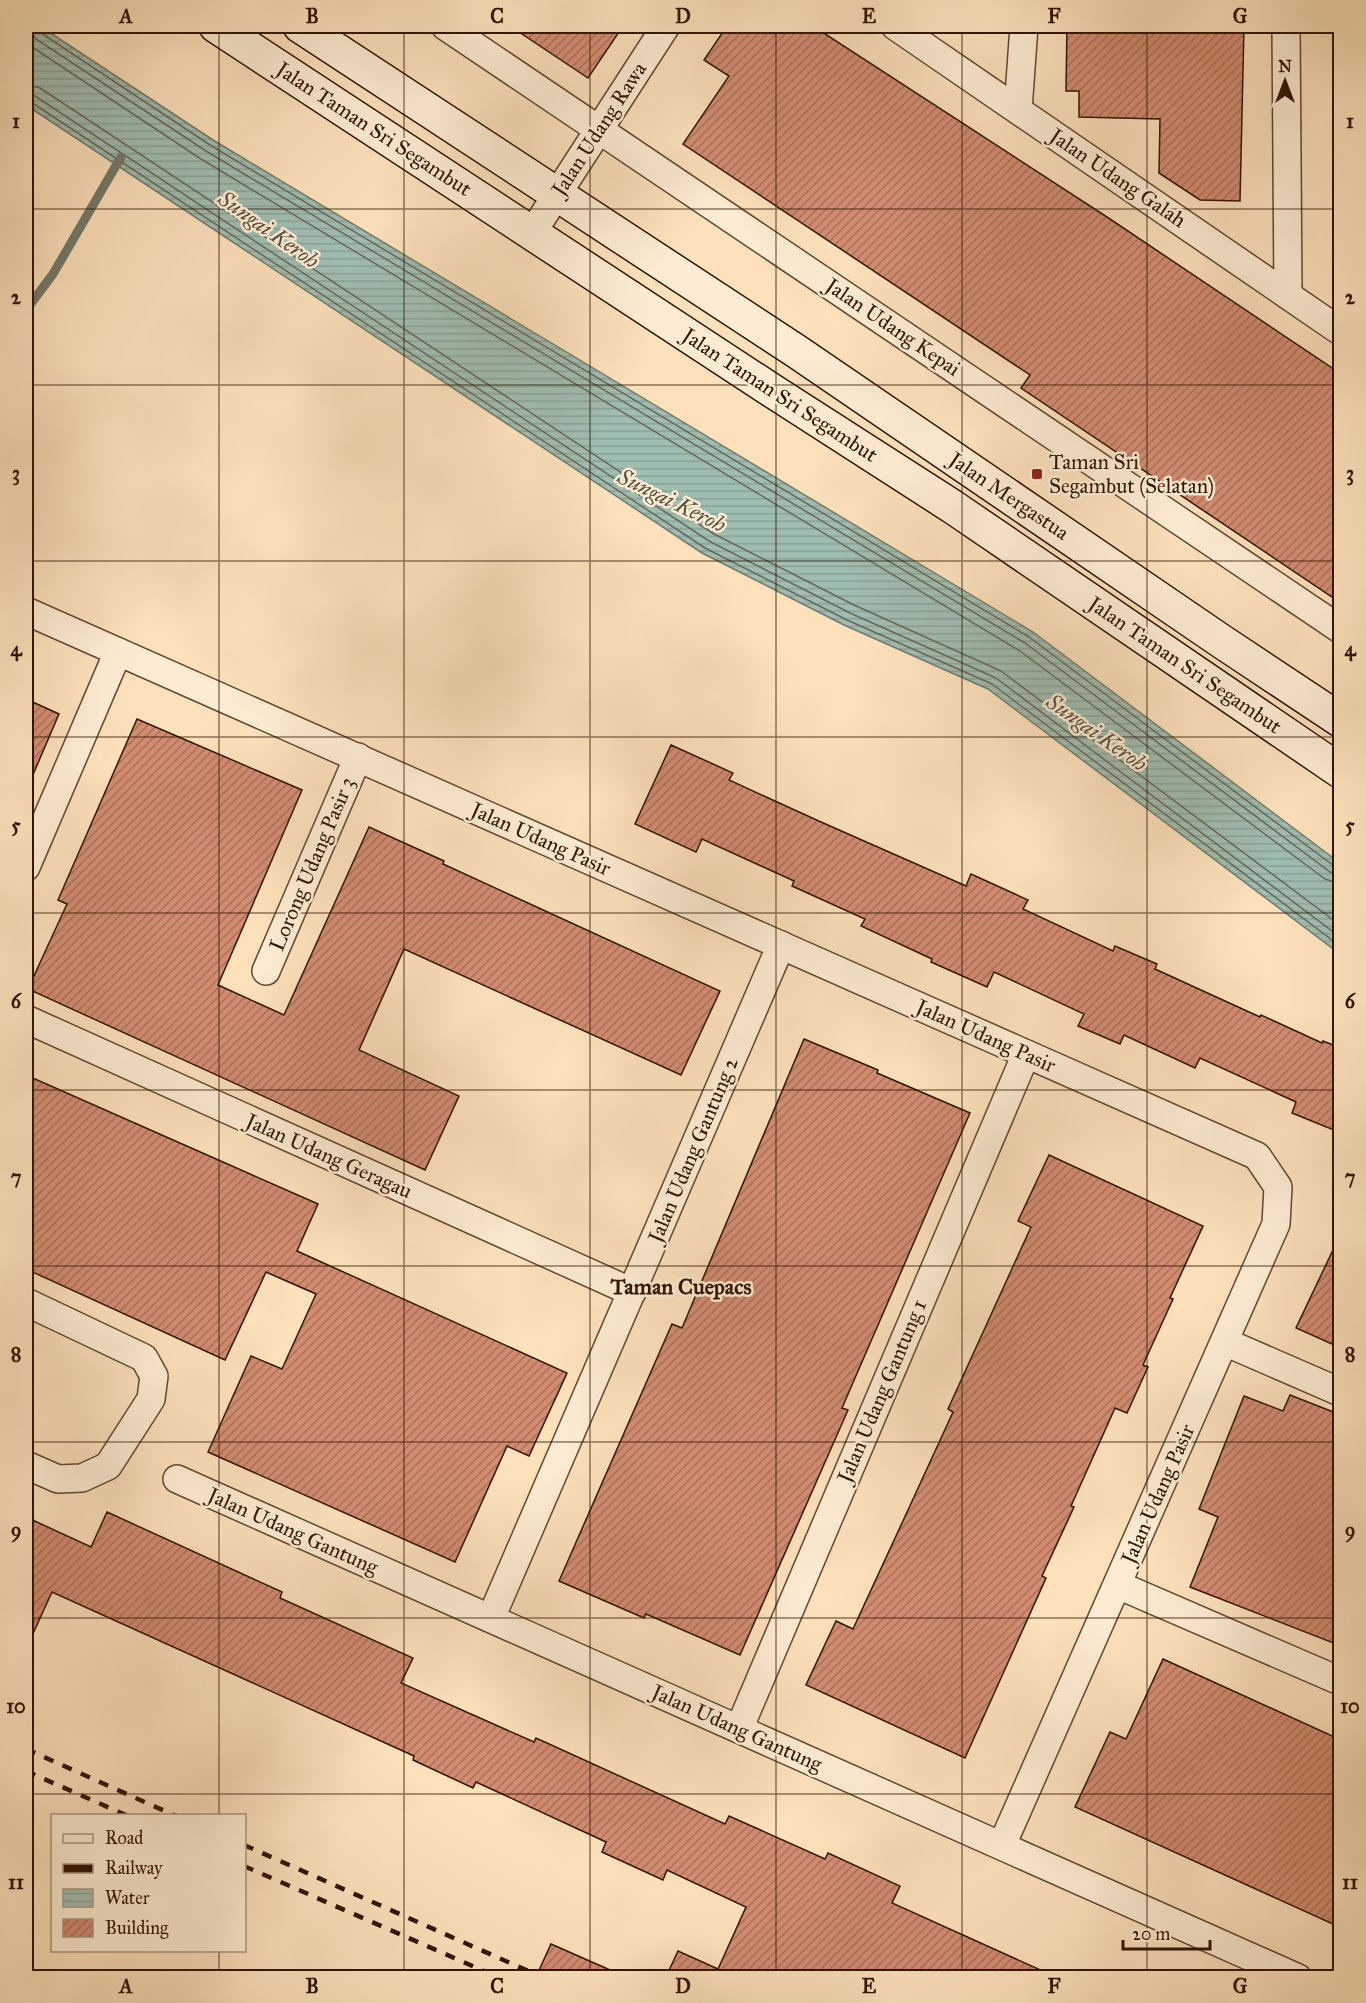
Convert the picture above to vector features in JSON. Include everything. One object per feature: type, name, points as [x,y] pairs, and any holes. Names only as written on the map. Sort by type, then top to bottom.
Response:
[{"type":"street","name":"Jalan Taman Sri Segambut","points":[[216,26],[953,507],[1341,771]]},
{"type":"street","points":[[300,26],[556,194]]},
{"type":"street","name":"Jalan Udang Kepai","points":[[445,26],[1341,629]]},
{"type":"street","name":"Jalan Udang Rawa","points":[[532,233],[666,26]]},
{"type":"street","name":"Jalan Udang Galah","points":[[895,26],[1341,331]]},
{"type":"street","points":[[1018,110],[1024,26]]},
{"type":"street","points":[[1286,26],[1288,295]]},
{"type":"street","name":"Jalan Mergastua","points":[[556,194],[796,351],[1221,641]]},
{"type":"street","name":"Jalan Udang Pasir","points":[[26,611],[1257,1156],[1278,1187],[1276,1224],[1002,1845]]},
{"type":"street","name":"Jalan Taman Sri Segambut","points":[[1221,641],[1341,720]]},
{"type":"street","points":[[26,867],[118,651]]},
{"type":"street","name":"Lorong Udang Pasir 3","points":[[266,971],[358,758]]},
{"type":"street","name":"Jalan Udang Gantung 2","points":[[491,1618],[781,945]]},
{"type":"street","name":"Jalan Udang Geragau","points":[[26,1019],[632,1292]]},
{"type":"street","name":"Jalan Udang Gantung 1","points":[[739,1729],[1026,1054]]},
{"type":"street","points":[[26,1302],[144,1358],[154,1376],[151,1399],[108,1466],[82,1478],[58,1479],[26,1465]]},
{"type":"street","points":[[1225,1342],[1341,1392]]},
{"type":"street","name":"Jalan Udang Gantung","points":[[177,1479],[1298,1977]]},
{"type":"street","points":[[1118,1585],[1341,1681]]},
{"type":"water","name":"Sungai Keroh","points":[[26,26],[40,26],[213,140],[1033,632],[1340,863],[1340,954],[988,689],[844,625],[702,553],[26,105]]},
{"type":"building","points":[[510,26],[623,26],[588,78]]},
{"type":"building","points":[[727,26],[813,26],[1110,219],[1341,374],[1341,603],[1021,388],[1030,375],[683,144],[729,76],[704,60]]},
{"type":"building","points":[[1067,26],[1244,26],[1240,201],[1200,200],[1159,173],[1160,119],[1079,117],[1079,91],[1066,91]]},
{"type":"building","points":[[26,699],[59,714],[26,791]]},
{"type":"building","points":[[137,719],[302,790],[218,985],[284,1015],[369,827],[444,861],[443,864],[720,991],[681,1075],[404,949],[359,1050],[459,1096],[425,1170],[28,989],[67,904],[58,900]]},
{"type":"building","points":[[671,745],[733,773],[729,780],[821,822],[966,886],[971,874],[1028,900],[1023,909],[1113,951],[1115,946],[1157,964],[1155,969],[1260,1017],[1261,1015],[1322,1043],[1323,1041],[1341,1048],[1341,1133],[1292,1113],[1296,1102],[1200,1058],[1195,1068],[1124,1035],[1120,1044],[1078,1026],[1084,1014],[994,972],[987,987],[931,962],[932,959],[861,926],[865,919],[792,886],[794,881],[702,839],[696,852],[635,824]]},
{"type":"building","points":[[804,1039],[878,1070],[877,1073],[970,1113],[842,1408],[848,1410],[740,1655],[646,1614],[644,1618],[559,1581],[672,1324],[682,1328]]},
{"type":"building","points":[[26,1075],[318,1204],[297,1251],[567,1373],[529,1456],[507,1446],[455,1562],[208,1452],[251,1356],[282,1369],[316,1294],[266,1272],[225,1360],[26,1269]]},
{"type":"building","points":[[1049,1155],[1203,1226],[1143,1365],[1148,1367],[1127,1413],[1115,1408],[1071,1506],[1074,1507],[1042,1576],[1046,1578],[965,1758],[806,1685],[836,1621],[853,1629],[953,1412],[948,1409],[1031,1227],[1018,1221]]},
{"type":"building","points":[[1341,1233],[1341,1348],[1296,1328]]},
{"type":"building","points":[[1290,1395],[1341,1415],[1341,1646],[1190,1587],[1218,1517],[1199,1509],[1244,1396],[1283,1411]]},
{"type":"building","points":[[107,1512],[282,1592],[280,1598],[413,1658],[401,1683],[534,1742],[536,1738],[725,1824],[729,1816],[825,1859],[828,1853],[900,1886],[892,1903],[1056,1977],[666,1977],[678,1951],[718,1969],[746,1907],[667,1870],[663,1880],[602,1852],[606,1842],[476,1782],[473,1788],[413,1760],[414,1756],[52,1592],[26,1649],[26,1517],[91,1547]]},
{"type":"building","points":[[1163,1659],[1341,1740],[1341,1912],[1335,1925],[1075,1807],[1110,1732],[1126,1739]]},
{"type":"building","points":[[551,1944],[626,1977],[536,1977]]},
{"type":"waterway","points":[[26,310],[53,274],[121,157]]},
{"type":"railway","points":[[26,1749],[172,1814]]},
{"type":"railway","points":[[26,1771],[123,1814]]},
{"type":"railway","points":[[246,1846],[544,1978]]},
{"type":"railway","points":[[246,1867],[500,1978]]},
{"type":"place","name":"Taman Sri Segambut (Selatan)","points":[[1037,474]]},
{"type":"district","name":"Taman Cuepacs","points":[[681,1286]]}]
